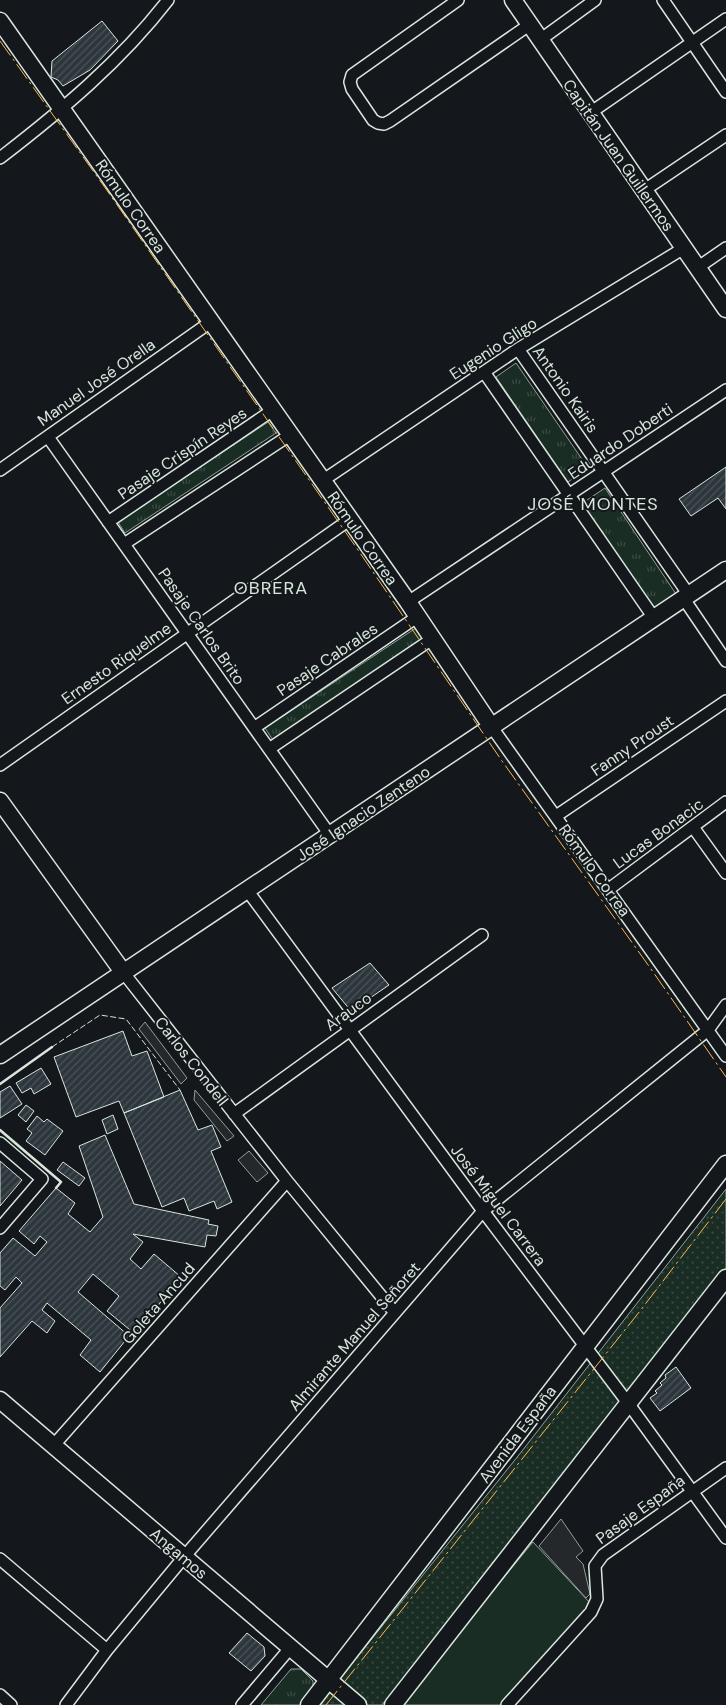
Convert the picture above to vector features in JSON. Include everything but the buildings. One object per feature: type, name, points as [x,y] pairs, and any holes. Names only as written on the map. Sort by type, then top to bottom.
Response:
[{"type":"street","points":[[0,158],[62,109],[143,31],[168,0]]},
{"type":"street","points":[[458,0],[354,72],[350,79],[352,89],[374,120],[381,124],[390,121],[529,25]]},
{"type":"street","name":"Capitán Juan Guillermos","points":[[513,0],[726,310]]},
{"type":"street","points":[[540,40],[595,0]]},
{"type":"street","points":[[663,0],[726,92]]},
{"type":"street","points":[[590,113],[726,19]]},
{"type":"street","name":"Rómulo Correa","points":[[0,20],[408,602],[491,726],[609,889],[726,1056]]},
{"type":"street","points":[[643,191],[726,135]]},
{"type":"street","name":"Eugenio Gligo","points":[[322,481],[518,349],[684,248]]},
{"type":"street","points":[[697,268],[726,248]]},
{"type":"street","name":"Manuel José Orella","points":[[0,470],[212,321]]},
{"type":"street","name":"Antonio Kairis","points":[[518,349],[604,472],[726,661]]},
{"type":"street","points":[[484,372],[654,618]]},
{"type":"street","name":"Eduardo Doberti","points":[[408,602],[726,390]]},
{"type":"street","name":"Pasaje Crispín Reyes","points":[[108,522],[273,410]]},
{"type":"street","points":[[124,544],[290,434]]},
{"type":"street","name":"Pasaje Carlos Brito","points":[[48,437],[330,835]]},
{"type":"street","name":"Ernesto Riquelme","points":[[0,765],[350,520]]},
{"type":"street","name":"José Ignacio Zenteno","points":[[0,1055],[726,570]]},
{"type":"street","name":"Pasaje Cabrales","points":[[254,728],[417,617]]},
{"type":"street","points":[[269,749],[432,639]]},
{"type":"street","name":"Fanny Proust","points":[[556,816],[726,701]]},
{"type":"street","name":"Carlos Condell","points":[[0,802],[123,972],[287,1181],[395,1313]]},
{"type":"street","name":"Lucas Bonacic","points":[[609,889],[726,802]]},
{"type":"street","points":[[693,827],[726,873]]},
{"type":"street","name":"José Miguel Carrera","points":[[247,890],[483,1211],[628,1402],[726,1538]]},
{"type":"street","name":"Arauco","points":[[234,1114],[482,935]]},
{"type":"street","name":"Almirante Manuel Señoret","points":[[66,1705],[107,1650],[184,1557],[483,1211],[708,1030],[726,1005]]},
{"type":"street","points":[[0,1143],[42,1179],[0,1228]]},
{"type":"street","name":"Avenida España","points":[[309,1705],[726,1164]]},
{"type":"street","name":"Goleta Ancud","points":[[53,1446],[287,1181]]},
{"type":"street","points":[[392,1705],[726,1278]]},
{"type":"street","name":"Angamos","points":[[1,1402],[358,1705]]},
{"type":"street","name":"Pasaje España","points":[[507,1705],[591,1612],[597,1599],[595,1566],[603,1555],[726,1468]]},
{"type":"street","points":[[0,1559],[107,1650]]},
{"type":"street","points":[[242,1705],[291,1647]]},
{"type":"street","points":[[0,1696],[12,1705]]},
{"type":"green space","points":[[516,363],[588,468],[568,482],[496,377]]},
{"type":"green space","points":[[268,422],[276,433],[125,533],[118,522]]},
{"type":"green space","points":[[605,488],[676,594],[653,610],[581,504]]},
{"type":"green space","points":[[416,628],[423,639],[273,740],[265,728]]},
{"type":"green space","points":[[726,1189],[726,1269],[382,1705],[319,1705],[522,1451]]},
{"type":"green space","points":[[533,1542],[591,1604],[500,1705],[399,1705]]},
{"type":"green space","points":[[291,1669],[301,1669],[313,1681],[313,1693],[303,1705],[261,1705]]},
{"type":"shaded area","points":[[145,1022],[187,1078],[181,1084],[139,1029]]},
{"type":"shaded area","points":[[195,1090],[234,1136],[227,1141],[194,1100]]},
{"type":"shaded area","points":[[249,1151],[268,1173],[257,1182],[238,1160]]},
{"type":"shaded area","points":[[561,1519],[583,1551],[576,1557],[583,1564],[590,1594],[586,1598],[539,1546]]},
{"type":"fence","points":[[52,1047],[100,1015],[126,1019],[180,1090]]},
{"type":"wall","points":[[0,1084],[52,1047]]},
{"type":"wall","points":[[0,1130],[61,1182],[56,1188]]},
{"type":"power","points":[[0,41],[106,189],[358,550],[502,761],[726,1077]]},
{"type":"power","points":[[326,1705],[640,1311],[726,1199]]},
{"type":"district","name":"JOSÉ MONTES","points":[[593,504]]},
{"type":"district","name":"OBRERA","points":[[271,588]]}]
